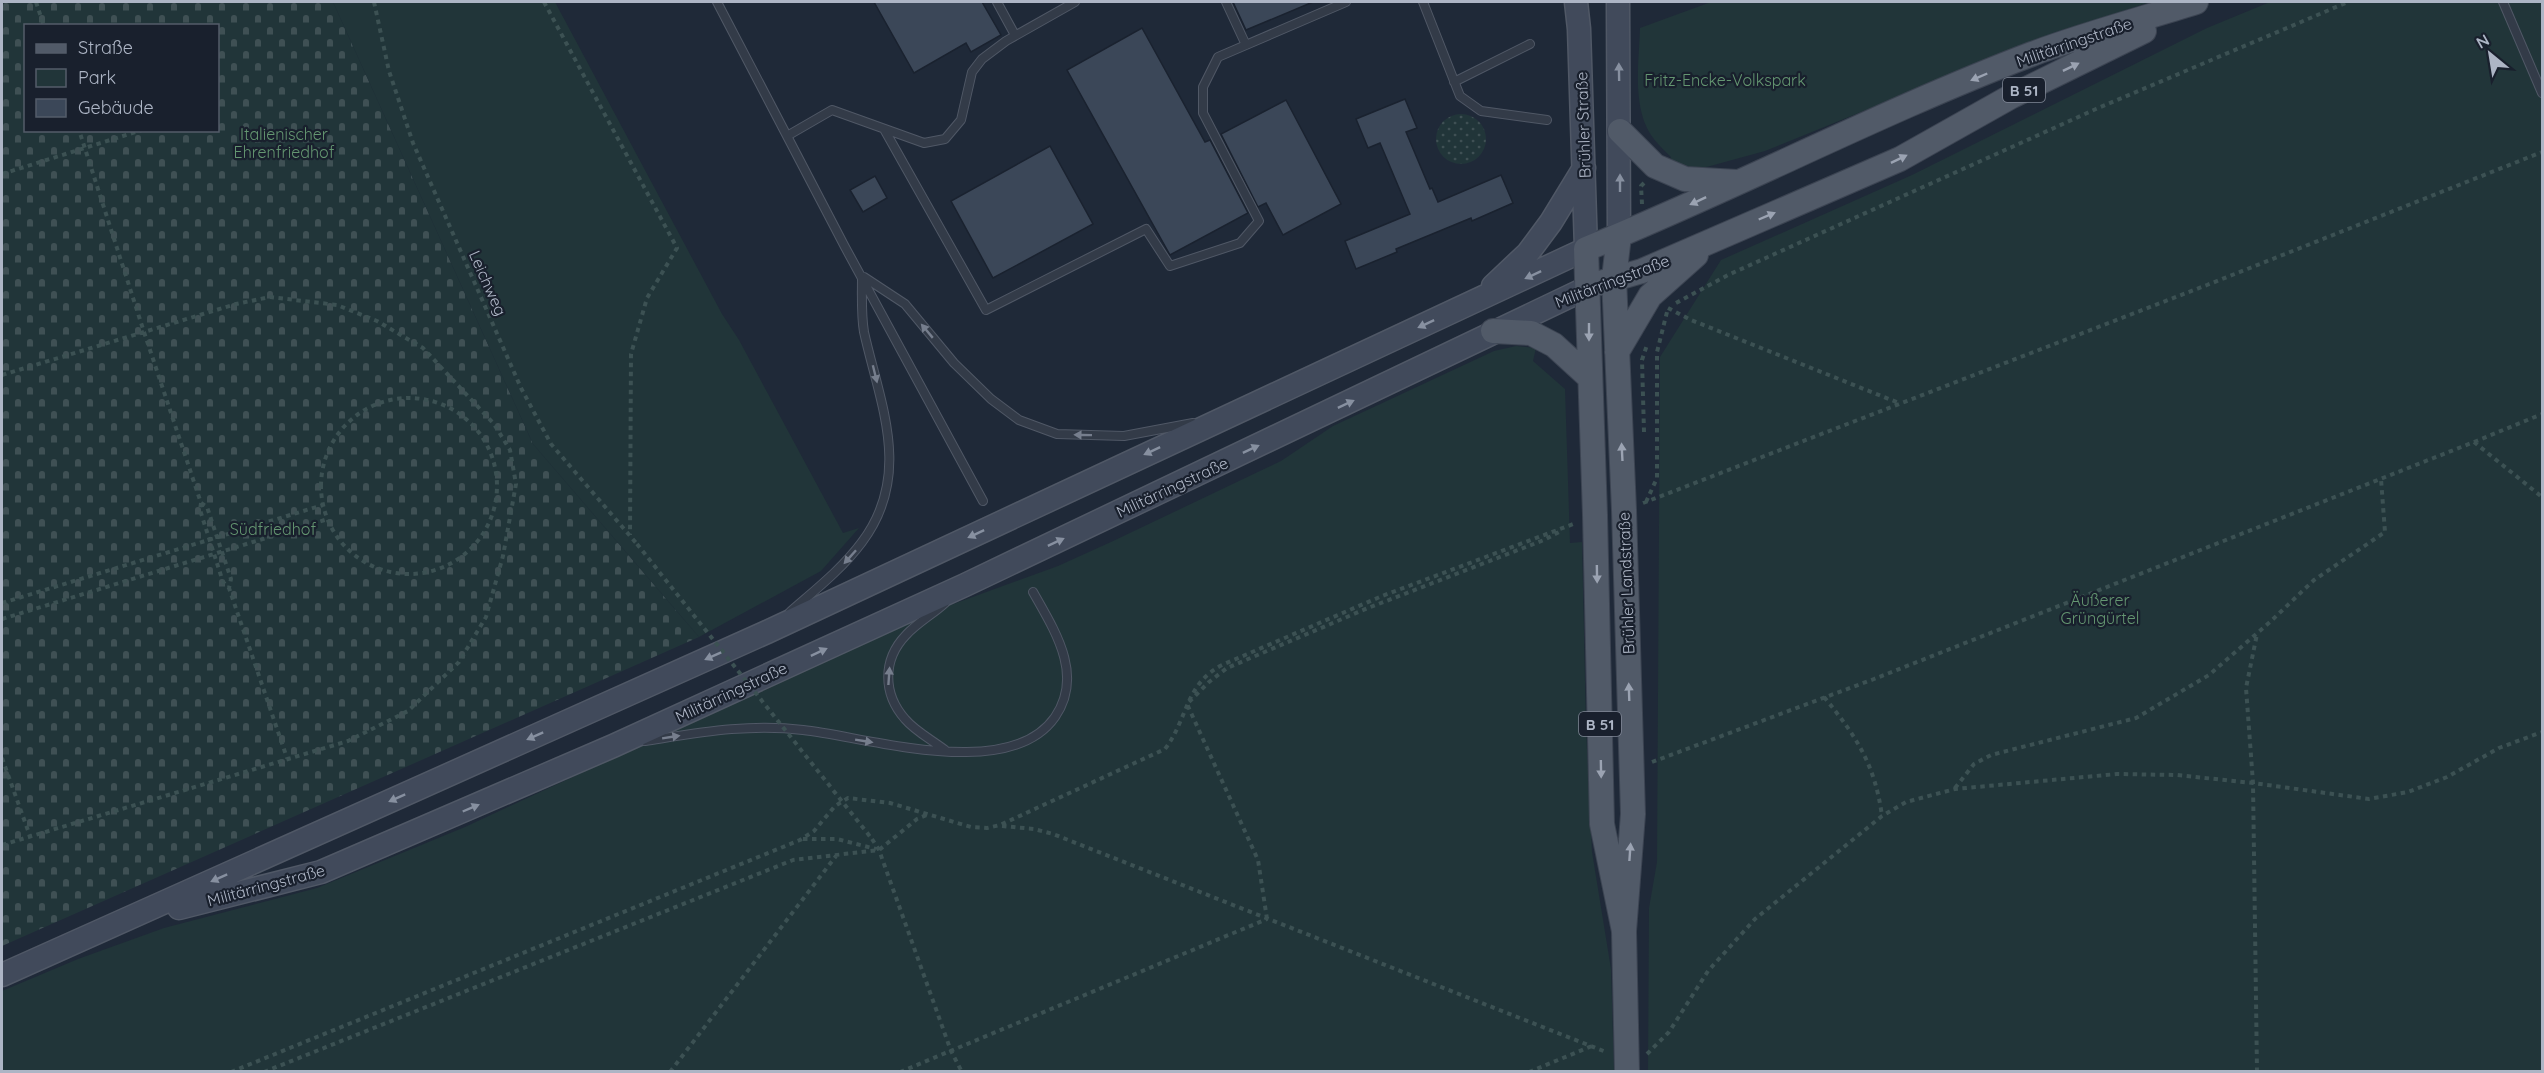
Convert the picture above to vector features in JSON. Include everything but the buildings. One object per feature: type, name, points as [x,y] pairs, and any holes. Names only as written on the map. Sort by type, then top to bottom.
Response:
[{"type":"main road","name":"Brühler Straße","points":[[1576,2],[1579,29],[1586,249]]},
{"type":"main road","points":[[1618,2],[1619,236]]},
{"type":"main road","name":"Militärringstraße","points":[[2,975],[766,632],[1586,249],[1657,221],[1818,145],[2032,54],[2196,2]]},
{"type":"main road","name":"Militärringstraße","points":[[119,924],[321,872],[613,746],[965,585],[1589,287],[1642,271],[1900,159],[2012,96],[2205,2]]},
{"type":"main road","name":"B 51","points":[[1620,130],[1655,166],[1685,179],[1739,182]]},
{"type":"main road","points":[[1479,300],[1528,253],[1551,222],[1584,168]]},
{"type":"main road","name":"Brühler Landstraße","points":[[1619,236],[1614,278],[1633,814],[1624,931],[1632,1063]]},
{"type":"main road","name":"B 51","points":[[1617,352],[1650,296],[1713,240]]},
{"type":"main road","name":"Brühler Landstraße","points":[[1586,249],[1589,287],[1589,378],[1595,515],[1602,824],[1624,931]]},
{"type":"main road","points":[[1493,331],[1531,333],[1554,345],[1589,378]]},
{"type":"lane","points":[[717,2],[983,501]]},
{"type":"lane","points":[[997,2],[1016,35]]},
{"type":"lane","points":[[787,136],[832,110],[924,143],[945,139],[961,120],[972,72],[982,59],[1062,5],[1075,2]]},
{"type":"lane","points":[[1226,2],[1246,45]]},
{"type":"lane","points":[[884,129],[986,310],[1146,229],[1170,266],[1240,243],[1259,221],[1203,113],[1203,87],[1218,57],[1346,2]]},
{"type":"lane","points":[[1423,2],[1460,96],[1481,111],[1547,120]]},
{"type":"lane","points":[[2503,2],[2542,93]]},
{"type":"lane","points":[[1454,82],[1530,44]]},
{"type":"lane","points":[[862,275],[905,304],[954,363],[991,399],[1019,420],[1057,434],[1124,436],[1224,417]]},
{"type":"lane","points":[[766,632],[831,576],[856,550],[877,517],[885,492],[891,453],[887,424],[864,328],[862,275]]},
{"type":"lane","points":[[946,751],[906,720],[893,703],[887,680],[892,657],[905,636],[965,585]]},
{"type":"lane","points":[[613,746],[744,728],[802,729],[864,741],[946,751],[998,750],[1025,742],[1048,726],[1062,706],[1069,680],[1065,656],[1055,631],[1033,592]]},
{"type":"path","points":[[36,2],[43,24]]},
{"type":"path","name":"Leichweg","points":[[374,2],[389,71],[413,143],[521,388],[551,444],[637,544],[872,839],[879,850],[951,1051],[962,1071]]},
{"type":"path","points":[[544,2],[677,248],[647,298],[631,354],[630,536]]},
{"type":"path","points":[[2348,2],[2096,109],[1760,260],[1668,308],[1657,352],[1657,478],[1646,502],[2207,285],[2542,152]]},
{"type":"path","points":[[81,132],[201,503],[200,510],[209,540],[223,582],[229,588],[287,758]]},
{"type":"path","points":[[2,174],[136,132]]},
{"type":"path","points":[[2,375],[236,304],[270,297],[337,305],[377,321],[423,348],[494,424],[510,450],[516,484],[503,556],[486,617],[459,662],[408,711],[348,741],[2,845]]},
{"type":"path","points":[[1668,308],[1691,320],[1900,403]]},
{"type":"path","points":[[403,397],[444,403],[477,428],[495,463],[496,502],[491,522],[479,542],[455,562],[432,572],[401,575],[374,570],[353,556],[340,542],[328,519],[321,488],[322,468],[328,452],[340,431],[355,415],[380,402],[403,397]]},
{"type":"path","points":[[1652,762],[1824,697],[2542,414]]},
{"type":"path","points":[[2474,442],[2542,497]]},
{"type":"path","points":[[1954,789],[1974,764],[1991,755],[2136,718],[2209,675],[2314,580],[2385,532],[2380,479]]},
{"type":"path","points":[[201,503],[207,507],[222,551],[231,579],[229,588]]},
{"type":"path","points":[[2,603],[324,505]]},
{"type":"path","points":[[2,619],[328,519]]},
{"type":"path","points":[[231,1071],[800,840],[814,831],[836,806],[848,798],[890,803],[971,827],[987,828],[999,825],[1165,749],[1172,740],[1187,704],[1198,684],[1208,672],[1382,596],[1575,524],[1544,540],[1368,608],[1227,668],[1187,704]]},
{"type":"path","points":[[2257,633],[2246,688],[2253,783],[2257,1071]]},
{"type":"path","points":[[1824,697],[1844,721],[1868,760],[1878,790],[1882,816]]},
{"type":"path","points":[[1187,704],[1258,860],[1267,919]]},
{"type":"path","points":[[999,825],[1034,829],[1053,834],[1632,1063],[1669,1032],[1708,971],[1755,919],[1882,816],[1906,802],[1954,789],[2117,774],[2177,775],[2368,799],[2408,792],[2447,777],[2499,748],[2542,732]]},
{"type":"path","points":[[2,758],[30,836]]},
{"type":"path","points":[[264,1071],[793,860],[879,850],[917,819],[929,814]]},
{"type":"path","points":[[800,840],[837,839],[879,850]]},
{"type":"path","points":[[670,1071],[836,855]]},
{"type":"path","points":[[900,1071],[1267,919]]},
{"type":"path","points":[[1529,1071],[1592,1046]]},
{"type":"green space","name":"Südfriedhof","points":[[2,2],[333,2],[533,444],[699,637],[2,946]]},
{"type":"green space","points":[[333,2],[555,2],[722,314],[739,340],[843,533],[859,528],[821,571],[699,637],[533,444]]},
{"type":"green space","name":"Fritz-Encke-Volkspark","points":[[1711,2],[2150,2],[2038,40],[1765,151],[1692,171],[1669,167],[1671,157],[1649,132],[1640,105],[1638,79],[1640,28]]},
{"type":"green space","name":"Äußerer Grüngürtel","points":[[2270,2],[2542,2],[2542,1071],[1648,1072],[1649,908],[1657,862],[1660,357],[1721,260],[1912,175],[2207,28]]},
{"type":"green space","points":[[1461,114],[1479,121],[1486,139],[1479,157],[1461,164],[1443,157],[1436,139],[1443,121]]},
{"type":"green space","points":[[1516,346],[1536,348],[1533,361],[1565,389],[1570,543],[1582,542],[1586,728],[1592,852],[1611,969],[1614,1071],[2,1071],[2,991],[78,959],[164,928],[317,888],[465,827],[915,618],[1058,566],[1111,542],[1281,461],[1333,426],[1494,351]]},
{"type":"park label","name":"Italienischer Ehrenfriedhof","points":[[284,143]]}]
